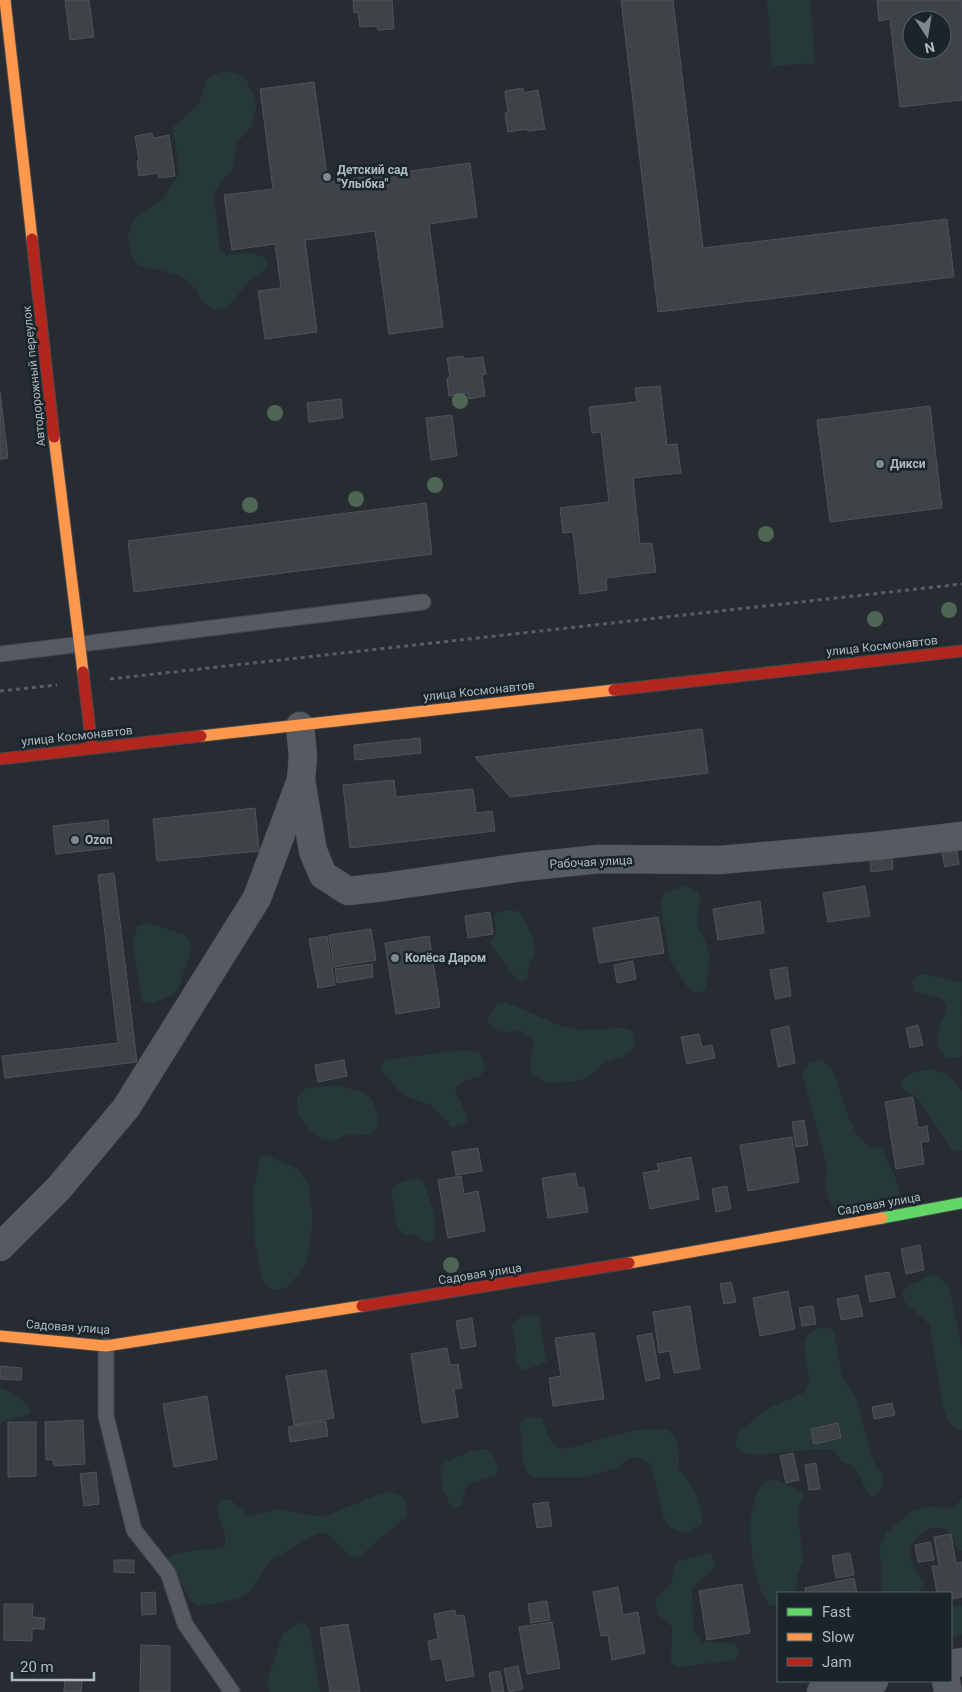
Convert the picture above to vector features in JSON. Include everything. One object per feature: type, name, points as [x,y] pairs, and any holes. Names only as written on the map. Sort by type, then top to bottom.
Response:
[{"type":"street","name":"Автодорожный переулок","points":[[5,0],[60,491],[92,748]]},
{"type":"street","name":"улица Космонавтов","points":[[0,759],[962,651]]},
{"type":"street","points":[[0,1247],[59,1188],[126,1108],[257,898],[301,780],[303,756],[300,726]]},
{"type":"street","name":"Рабочая улица","points":[[301,780],[312,851],[323,875],[348,890],[384,888],[523,867],[599,859],[720,860],[962,836]]},
{"type":"street","name":"Садовая улица","points":[[0,1336],[106,1346],[631,1263],[962,1203]]},
{"type":"street","points":[[821,1692],[869,1682]]},
{"type":"lane","points":[[0,654],[422,602]]},
{"type":"lane","points":[[106,1346],[106,1416],[134,1530],[168,1573],[185,1624],[232,1692]]},
{"type":"path","points":[[0,691],[962,584]]},
{"type":"green space","points":[[767,0],[810,0],[815,63],[772,66]]},
{"type":"green space","points":[[224,71],[237,74],[246,80],[254,97],[256,109],[251,127],[237,143],[232,170],[220,182],[214,193],[220,249],[226,255],[253,253],[264,257],[268,265],[266,269],[250,279],[229,307],[215,310],[202,301],[195,288],[179,275],[138,265],[133,259],[128,236],[133,222],[138,215],[163,199],[179,174],[173,127],[199,104],[207,78]]},
{"type":"green space","points":[[687,886],[697,891],[700,896],[697,924],[707,945],[709,957],[706,989],[701,993],[690,991],[670,961],[660,903],[664,893]]},
{"type":"green space","points":[[511,910],[520,912],[534,940],[535,955],[530,962],[527,979],[518,981],[490,944],[496,933],[494,915],[497,912]]},
{"type":"green space","points":[[149,923],[186,935],[192,948],[177,991],[171,996],[149,1004],[142,1002],[133,943],[137,926]]},
{"type":"green space","points":[[922,974],[962,982],[961,1057],[946,1058],[939,1048],[937,1036],[945,1013],[945,1003],[936,997],[915,992],[912,983],[914,979]]},
{"type":"green space","points":[[505,1002],[559,1025],[578,1030],[625,1028],[632,1031],[636,1047],[633,1051],[603,1064],[583,1080],[554,1083],[544,1082],[536,1077],[530,1068],[533,1045],[529,1036],[518,1031],[502,1032],[496,1030],[491,1027],[487,1020],[497,1004]]},
{"type":"green space","points":[[462,1050],[479,1052],[486,1067],[480,1076],[466,1080],[456,1089],[456,1094],[465,1112],[467,1121],[452,1127],[432,1106],[410,1098],[397,1089],[380,1068],[385,1060]]},
{"type":"green space","points":[[822,1060],[835,1076],[847,1113],[858,1136],[869,1145],[882,1149],[897,1183],[900,1204],[839,1213],[831,1204],[825,1186],[827,1168],[823,1149],[802,1073],[809,1063]]},
{"type":"green space","points":[[931,1069],[947,1074],[962,1091],[962,1151],[952,1150],[916,1096],[901,1089],[902,1079],[911,1073]]},
{"type":"green space","points":[[335,1086],[361,1092],[371,1099],[379,1124],[371,1135],[348,1134],[333,1141],[322,1139],[305,1126],[297,1111],[297,1096],[306,1088]]},
{"type":"green space","points":[[267,1155],[299,1170],[308,1183],[313,1214],[310,1246],[305,1267],[286,1288],[271,1290],[262,1279],[255,1244],[253,1192],[260,1158]]},
{"type":"green space","points":[[409,1179],[422,1180],[431,1202],[435,1218],[435,1233],[433,1241],[429,1243],[417,1236],[404,1234],[397,1228],[391,1191],[397,1184]]},
{"type":"green space","points":[[931,1275],[939,1275],[949,1288],[962,1347],[962,1430],[955,1428],[949,1422],[943,1406],[930,1325],[904,1301],[902,1294],[907,1287]]},
{"type":"green space","points":[[533,1315],[539,1318],[547,1362],[522,1371],[515,1361],[516,1347],[511,1325],[520,1317]]},
{"type":"green space","points":[[819,1328],[829,1328],[834,1332],[842,1378],[856,1397],[873,1461],[883,1476],[883,1487],[875,1496],[869,1495],[855,1468],[840,1460],[834,1450],[811,1449],[753,1454],[741,1453],[735,1444],[739,1432],[765,1410],[805,1392],[809,1381],[804,1344],[808,1334]]},
{"type":"green space","points":[[0,1388],[15,1394],[23,1400],[27,1404],[30,1413],[0,1424]]},
{"type":"green space","points":[[525,1418],[542,1418],[547,1434],[552,1442],[565,1449],[636,1431],[662,1429],[670,1432],[678,1445],[679,1469],[692,1487],[699,1502],[702,1524],[684,1533],[669,1527],[664,1519],[651,1466],[646,1460],[638,1457],[629,1458],[614,1469],[584,1477],[534,1477],[527,1472],[523,1464],[520,1426]]},
{"type":"green space","points":[[488,1449],[496,1461],[497,1475],[467,1484],[461,1505],[452,1508],[443,1490],[440,1465],[470,1451]]},
{"type":"green space","points":[[777,1480],[801,1491],[803,1497],[798,1509],[803,1562],[797,1574],[796,1592],[777,1592],[777,1607],[769,1605],[760,1588],[751,1548],[751,1517],[758,1491],[765,1481]]},
{"type":"green space","points":[[392,1492],[406,1500],[407,1516],[359,1557],[349,1555],[328,1534],[318,1533],[270,1561],[251,1591],[238,1598],[217,1604],[199,1605],[191,1601],[179,1579],[163,1561],[168,1557],[183,1552],[225,1548],[225,1534],[216,1508],[221,1499],[231,1500],[249,1516],[278,1509],[323,1517],[379,1494]]},
{"type":"green space","points":[[962,1498],[962,1551],[958,1550],[947,1529],[935,1528],[923,1532],[914,1542],[910,1555],[913,1566],[925,1584],[918,1592],[882,1592],[880,1546],[887,1532],[912,1511],[929,1506],[953,1509]]},
{"type":"green space","points":[[708,1553],[712,1555],[716,1566],[699,1580],[692,1589],[693,1630],[702,1642],[733,1643],[740,1650],[736,1660],[679,1667],[671,1663],[672,1627],[658,1614],[655,1600],[672,1582],[674,1566],[677,1562]]},
{"type":"green space","points":[[962,1606],[962,1635],[952,1635],[952,1608]]},
{"type":"green space","points":[[300,1622],[309,1628],[320,1692],[269,1692],[267,1681],[283,1633]]},
{"type":"building","points":[[65,0],[89,0],[94,37],[70,40]]},
{"type":"building","points":[[353,0],[392,0],[394,29],[378,30],[377,26],[360,27],[358,12],[354,13]]},
{"type":"building","points":[[621,0],[673,0],[703,248],[947,219],[954,277],[658,312]]},
{"type":"building","points":[[877,0],[962,0],[962,100],[900,107],[890,19],[879,21]]},
{"type":"building","points":[[314,82],[328,182],[470,163],[477,217],[429,224],[443,327],[389,334],[375,231],[305,240],[317,332],[265,339],[258,291],[281,288],[275,244],[232,250],[224,195],[273,189],[260,89]]},
{"type":"building","points":[[523,88],[524,93],[538,90],[545,129],[508,132],[505,113],[508,113],[505,91]]},
{"type":"building","points":[[152,133],[153,138],[169,135],[175,176],[159,178],[158,173],[139,176],[137,161],[139,160],[135,136]]},
{"type":"building","points":[[463,356],[464,359],[483,357],[486,374],[482,375],[485,396],[469,399],[468,393],[449,396],[447,378],[450,378],[447,358]]},
{"type":"building","points":[[660,386],[667,445],[677,444],[681,473],[633,478],[640,544],[652,543],[656,572],[606,578],[607,590],[580,594],[573,532],[563,533],[560,508],[609,502],[601,432],[592,433],[589,407],[637,402],[635,388]]},
{"type":"building","points":[[0,392],[8,458],[0,459]]},
{"type":"building","points":[[341,399],[343,418],[309,422],[307,403]]},
{"type":"building","name":"Дикси","points":[[930,406],[942,508],[830,522],[817,420]]},
{"type":"building","points":[[452,415],[457,456],[431,460],[426,418]]},
{"type":"building","points":[[426,503],[432,554],[134,592],[128,541]]},
{"type":"building","points":[[702,729],[708,773],[510,797],[475,757]]},
{"type":"building","points":[[420,738],[421,753],[355,760],[354,745]]},
{"type":"building","points":[[394,780],[396,797],[473,789],[476,813],[492,811],[495,831],[350,848],[343,785]]},
{"type":"building","points":[[255,808],[259,851],[157,861],[153,819]]},
{"type":"building","points":[[108,820],[111,848],[56,854],[53,826]]},
{"type":"building","points":[[957,851],[959,864],[945,867],[942,854]]},
{"type":"building","points":[[892,856],[893,869],[871,872],[870,859]]},
{"type":"building","points":[[114,873],[137,1062],[5,1078],[2,1056],[118,1043],[98,875]]},
{"type":"building","points":[[865,886],[870,916],[828,922],[823,893]]},
{"type":"building","points":[[760,901],[764,933],[718,940],[713,909]]},
{"type":"building","points":[[490,912],[493,934],[468,938],[465,916]]},
{"type":"building","points":[[658,917],[664,953],[599,963],[593,928]]},
{"type":"building","points":[[371,929],[376,960],[334,967],[329,935]]},
{"type":"building","points":[[327,936],[335,985],[318,988],[309,939]]},
{"type":"building","points":[[429,936],[440,1007],[396,1014],[385,943]]},
{"type":"building","points":[[633,961],[636,979],[617,983],[614,965]]},
{"type":"building","points":[[372,964],[373,977],[337,983],[335,969]]},
{"type":"building","points":[[787,967],[791,996],[775,999],[770,970]]},
{"type":"building","points":[[918,1025],[923,1045],[910,1048],[906,1028]]},
{"type":"building","points":[[789,1026],[795,1063],[778,1067],[771,1030]]},
{"type":"building","points":[[699,1034],[702,1047],[712,1045],[715,1058],[687,1064],[681,1037]]},
{"type":"building","points":[[344,1060],[347,1076],[318,1082],[315,1065]]},
{"type":"building","points":[[913,1097],[918,1128],[927,1126],[929,1141],[921,1142],[924,1164],[896,1169],[885,1102]]},
{"type":"building","points":[[804,1120],[808,1145],[796,1147],[792,1122]]},
{"type":"building","points":[[792,1137],[799,1182],[748,1191],[740,1145]]},
{"type":"building","points":[[478,1148],[482,1171],[456,1175],[452,1152]]},
{"type":"building","points":[[691,1157],[699,1199],[650,1209],[643,1173],[659,1170],[657,1164]]},
{"type":"building","points":[[575,1173],[578,1188],[584,1187],[588,1212],[548,1218],[542,1178]]},
{"type":"building","points":[[461,1176],[464,1194],[478,1191],[485,1231],[448,1238],[438,1180]]},
{"type":"building","points":[[727,1186],[731,1209],[716,1212],[712,1189]]},
{"type":"building","points":[[920,1245],[924,1270],[906,1274],[901,1249]]},
{"type":"building","points":[[889,1272],[895,1297],[870,1302],[865,1276]]},
{"type":"building","points":[[731,1282],[736,1302],[724,1304],[720,1284]]},
{"type":"building","points":[[788,1291],[795,1329],[760,1336],[753,1298]]},
{"type":"building","points":[[858,1295],[863,1316],[841,1320],[837,1299]]},
{"type":"building","points":[[690,1306],[700,1369],[674,1373],[670,1351],[659,1353],[653,1312]]},
{"type":"building","points":[[813,1306],[816,1324],[802,1326],[799,1308]]},
{"type":"building","points":[[472,1318],[476,1346],[461,1349],[456,1321]]},
{"type":"building","points":[[594,1333],[604,1399],[553,1406],[549,1378],[561,1376],[555,1338]]},
{"type":"building","points":[[652,1333],[660,1378],[646,1381],[637,1336]]},
{"type":"building","points":[[447,1348],[450,1365],[458,1364],[462,1388],[454,1389],[458,1417],[422,1423],[411,1354]]},
{"type":"building","points":[[0,1366],[22,1368],[21,1380],[0,1379]]},
{"type":"building","points":[[326,1370],[334,1418],[294,1425],[286,1376]]},
{"type":"building","points":[[207,1396],[217,1459],[174,1467],[163,1404]]},
{"type":"building","points":[[892,1403],[895,1415],[874,1419],[872,1407]]},
{"type":"building","points":[[83,1420],[85,1464],[54,1466],[53,1460],[46,1460],[45,1422]]},
{"type":"building","points":[[326,1421],[328,1436],[290,1442],[288,1427]]},
{"type":"building","points":[[8,1422],[36,1422],[36,1476],[8,1477]]},
{"type":"building","points":[[838,1423],[841,1438],[814,1444],[811,1429]]},
{"type":"building","points":[[793,1453],[799,1480],[786,1483],[780,1456]]},
{"type":"building","points":[[816,1463],[820,1489],[809,1490],[805,1465]]},
{"type":"building","points":[[96,1472],[99,1504],[84,1506],[80,1474]]},
{"type":"building","points":[[548,1502],[552,1526],[537,1528],[533,1504]]},
{"type":"building","points":[[951,1534],[956,1563],[962,1562],[962,1597],[952,1599],[952,1592],[937,1592],[932,1566],[939,1566],[934,1537]]},
{"type":"building","points":[[930,1542],[934,1560],[918,1562],[915,1545]]},
{"type":"building","points":[[850,1553],[854,1575],[836,1578],[832,1556]]},
{"type":"building","points":[[114,1560],[134,1560],[134,1573],[114,1572]]},
{"type":"building","points":[[854,1578],[857,1592],[806,1592],[805,1588]]},
{"type":"building","points":[[742,1584],[750,1633],[707,1640],[699,1591]]},
{"type":"building","points":[[618,1587],[623,1615],[638,1612],[645,1653],[612,1660],[608,1635],[601,1636],[593,1592]]},
{"type":"building","points":[[155,1592],[156,1614],[142,1615],[141,1593]]},
{"type":"building","points":[[547,1601],[550,1620],[531,1623],[528,1604]]},
{"type":"building","points":[[4,1604],[33,1604],[32,1617],[45,1618],[44,1629],[32,1629],[32,1641],[4,1640]]},
{"type":"building","points":[[455,1610],[456,1616],[464,1615],[474,1676],[446,1681],[442,1658],[431,1660],[428,1641],[438,1639],[434,1614]]},
{"type":"building","points":[[552,1622],[560,1668],[527,1674],[519,1627]]},
{"type":"building","points":[[348,1624],[360,1692],[330,1692],[320,1628]]},
{"type":"building","points":[[141,1645],[170,1646],[170,1692],[140,1692]]},
{"type":"building","points":[[518,1666],[523,1689],[509,1692],[504,1669]]},
{"type":"building","points":[[500,1671],[504,1692],[492,1692],[489,1673]]},
{"type":"building","points":[[65,1679],[82,1680],[81,1692],[64,1692]]},
{"type":"traffic: fast","points":[[882,1218],[962,1203]]},
{"type":"traffic: slow","points":[[5,0],[32,239]]},
{"type":"traffic: slow","points":[[54,437],[83,672]]},
{"type":"traffic: slow","points":[[201,736],[614,690]]},
{"type":"traffic: slow","points":[[629,1263],[882,1218]]},
{"type":"traffic: slow","points":[[0,1336],[106,1346],[362,1306]]},
{"type":"traffic: jam","points":[[32,239],[54,437]]},
{"type":"traffic: jam","points":[[614,690],[962,651]]},
{"type":"traffic: jam","points":[[83,672],[92,748]]},
{"type":"traffic: jam","points":[[0,759],[201,736]]},
{"type":"traffic: jam","points":[[362,1306],[629,1263]]},
{"type":"place","name":"Детский сад \"Улыбка\"","points":[[327,177]]},
{"type":"place","name":"Дикси","points":[[880,464]]},
{"type":"place","name":"Ozon","points":[[75,840]]},
{"type":"place","name":"Колёса Даром","points":[[395,958]]}]
